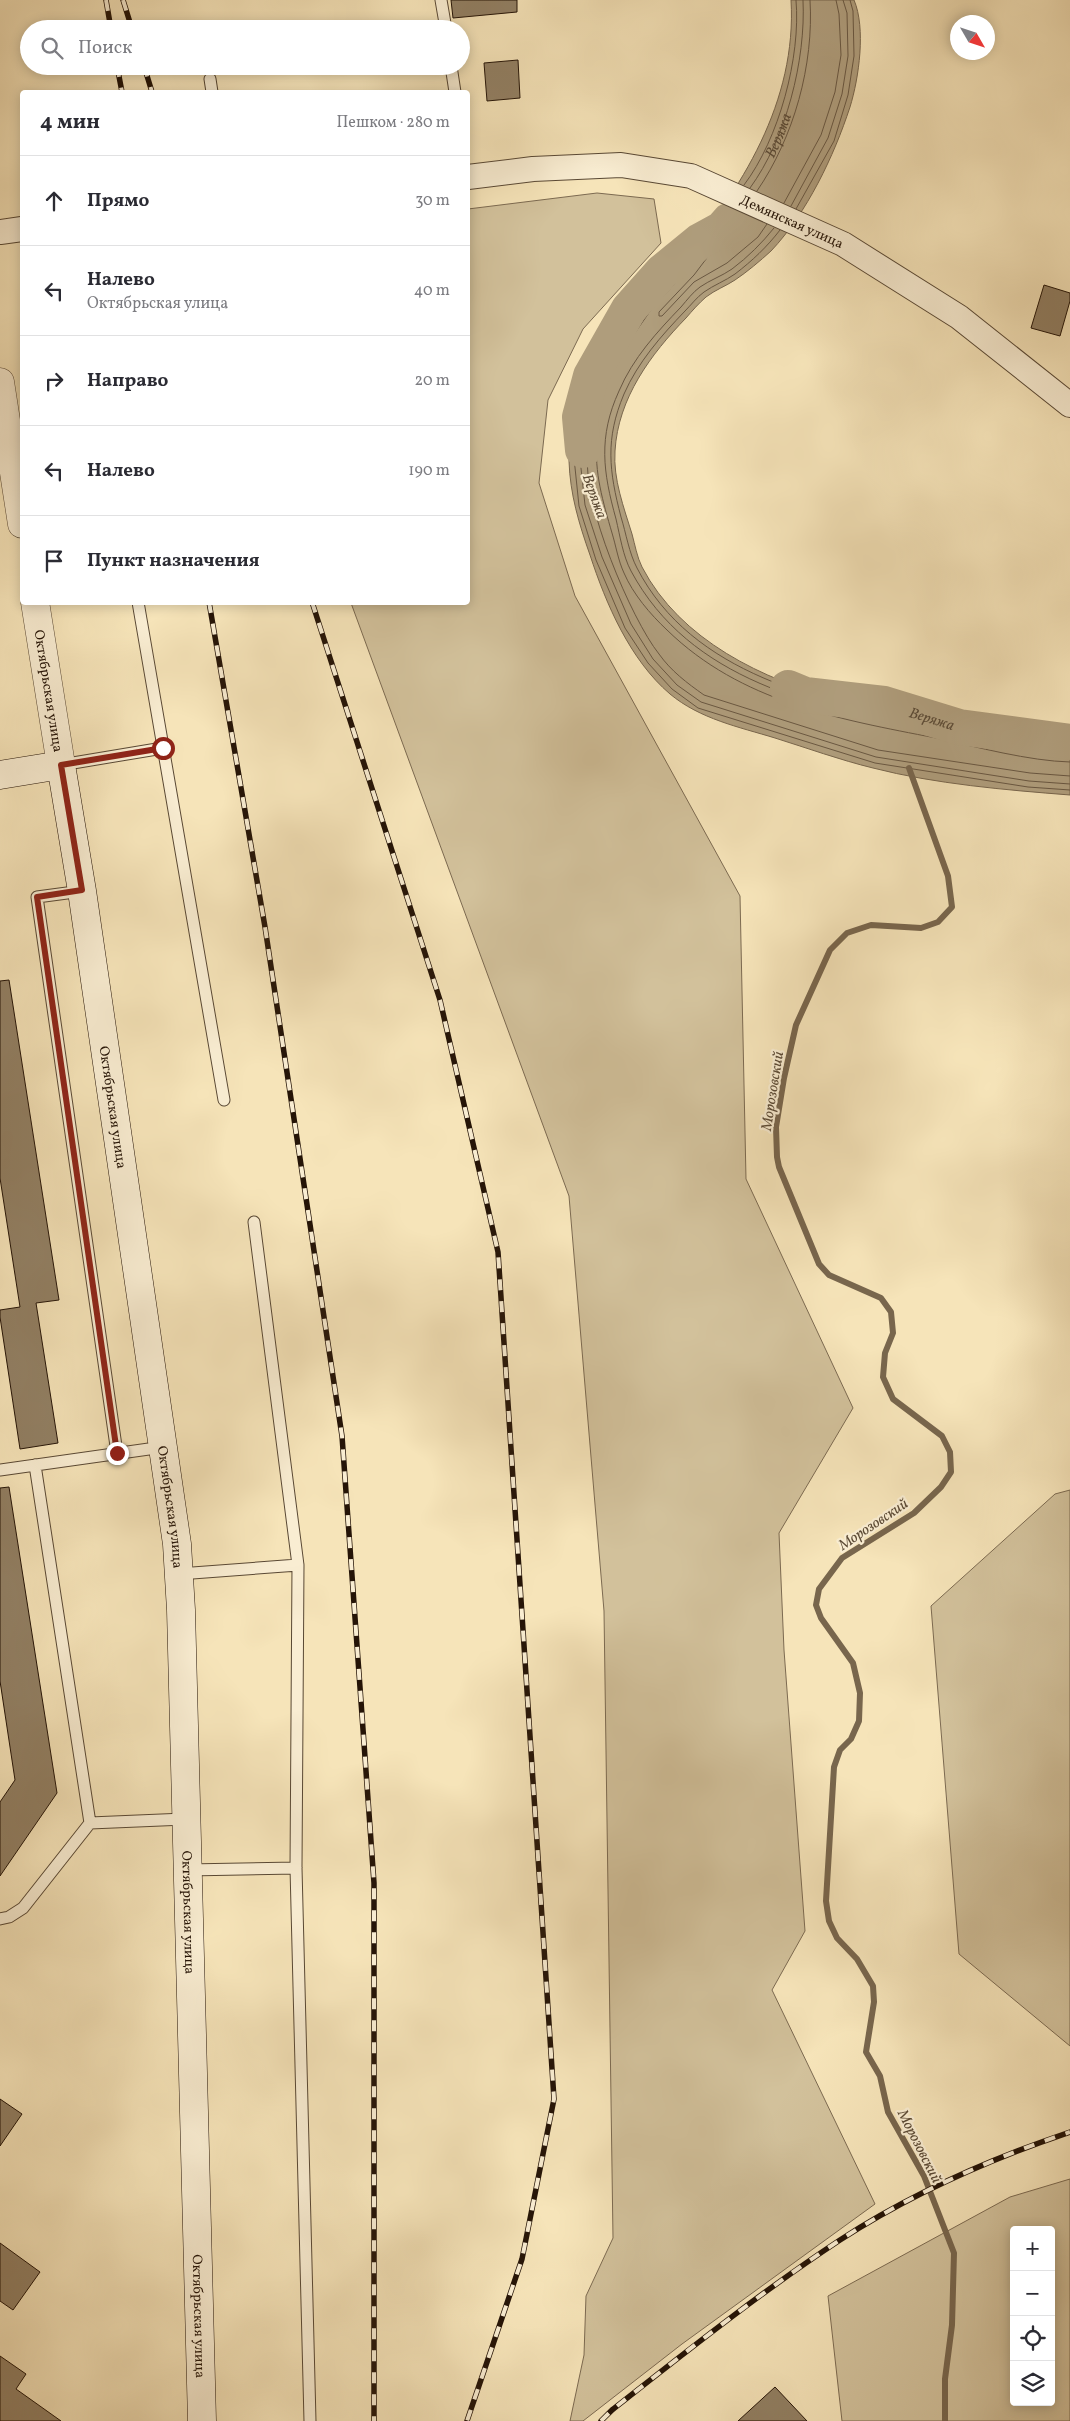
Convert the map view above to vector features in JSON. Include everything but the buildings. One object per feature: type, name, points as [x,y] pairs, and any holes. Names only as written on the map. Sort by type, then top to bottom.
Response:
[{"type":"main road","points":[[0,382],[20,511]]},
{"type":"main road","name":"Октябрьская улица","points":[[35,605],[82,890],[177,1544],[202,2421]]},
{"type":"main road","points":[[0,775],[61,765]]},
{"type":"street","name":"Демянская улица","points":[[470,173],[621,165],[692,176],[843,244],[959,317],[1070,405]]},
{"type":"street","points":[[0,232],[20,229]]},
{"type":"lane","points":[[441,0],[444,20]]},
{"type":"lane","points":[[452,75],[455,90]]},
{"type":"lane","points":[[210,79],[212,90]]},
{"type":"lane","points":[[139,605],[224,1100]]},
{"type":"lane","points":[[61,765],[163,748]]},
{"type":"lane","points":[[82,890],[37,897],[117,1453]]},
{"type":"lane","points":[[254,1222],[298,1565],[296,1868],[310,2421]]},
{"type":"lane","points":[[0,1470],[163,1447]]},
{"type":"lane","points":[[0,1919],[10,1917],[23,1908],[90,1823],[35,1465]]},
{"type":"lane","points":[[179,1574],[298,1565]]},
{"type":"lane","points":[[90,1823],[185,1819]]},
{"type":"lane","points":[[187,1870],[296,1868]]},
{"type":"shaded area","points":[[597,193],[654,199],[661,243],[583,329],[548,400],[539,483],[575,596],[740,896],[746,1179],[853,1408],[779,1533],[784,1650],[805,1931],[772,1990],[875,2204],[682,2344],[583,2421],[570,2421],[584,2355],[586,2296],[613,2238],[604,1611],[569,1196],[352,605],[470,605],[470,209]]},
{"type":"shaded area","points":[[1070,1490],[1070,2046],[959,1954],[931,1606],[1055,1494]]},
{"type":"shaded area","points":[[1070,2179],[1070,2421],[842,2421],[828,2296],[1010,2197]]},
{"type":"water","points":[[791,0],[854,0],[860,24],[860,53],[850,107],[836,145],[818,183],[808,202],[784,236],[771,251],[749,270],[698,304],[649,362],[638,378],[630,395],[622,413],[617,432],[615,462],[620,493],[639,559],[658,593],[678,616],[701,636],[726,653],[782,681],[811,692],[860,705],[1070,744],[1070,795],[971,786],[897,774],[836,758],[734,726],[694,710],[670,694],[643,665],[621,630],[596,574],[579,520],[571,485],[569,461],[576,423],[599,369],[620,333],[724,206],[761,142],[775,108],[785,73],[790,37]]},
{"type":"waterway","name":"Веряжа","points":[[583,450],[580,417],[591,376],[629,309],[662,272],[700,241],[722,229],[729,221]]},
{"type":"waterway","name":"Веряжа","points":[[788,688],[805,695],[884,704],[959,727],[1070,742]]},
{"type":"waterway","name":"Морозовский","points":[[884,704],[889,717]]},
{"type":"waterway","name":"Морозовский","points":[[909,768],[948,876],[952,907],[938,922],[921,928],[871,925],[847,933],[830,950],[796,1025],[784,1078],[776,1127],[779,1167],[819,1264],[829,1275],[881,1298],[891,1312],[893,1333],[885,1353],[883,1377],[893,1399],[942,1436],[950,1452],[951,1472],[941,1487],[914,1513],[842,1558],[819,1589],[816,1605],[821,1618],[853,1663],[860,1693],[859,1721],[851,1739],[840,1750],[834,1767],[826,1901],[829,1921],[837,1938],[857,1959],[873,1986],[874,2002],[866,2052],[880,2076],[888,2112],[924,2176],[954,2253],[952,2325],[945,2379],[945,2421]]},
{"type":"railway","points":[[106,0],[109,20]]},
{"type":"railway","points":[[123,0],[129,20]]},
{"type":"railway","points":[[119,75],[122,90]]},
{"type":"railway","points":[[147,75],[151,90]]},
{"type":"railway","points":[[210,605],[265,927],[342,1436],[374,1883],[374,2421]]},
{"type":"railway","points":[[313,605],[440,1000],[498,1252],[554,2099],[522,2259],[467,2421]]},
{"type":"railway","points":[[601,2421],[612,2410],[753,2301],[867,2223],[952,2179],[1010,2154],[1070,2132]]},
{"type":"route","points":[[117,1453],[37,897],[82,890],[61,765],[163,748]]}]
